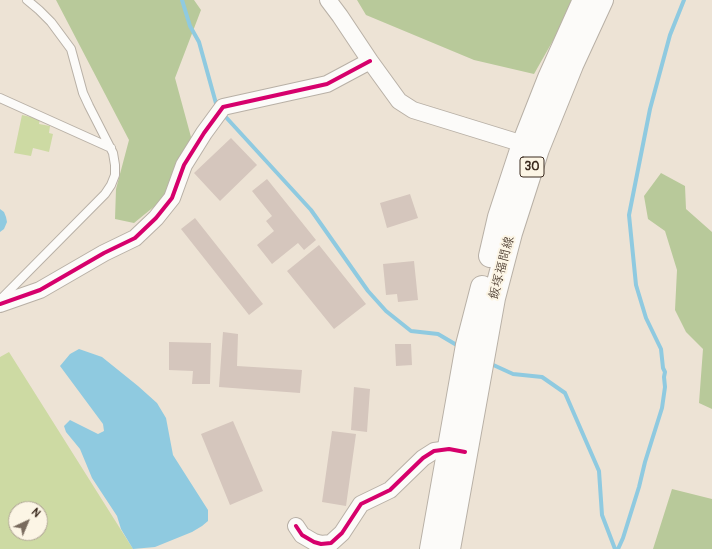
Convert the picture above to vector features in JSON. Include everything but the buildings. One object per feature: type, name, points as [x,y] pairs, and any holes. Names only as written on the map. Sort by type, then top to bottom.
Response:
[{"type":"main road","name":"飯塚福間線","points":[[531,147],[549,78],[584,0]]},
{"type":"main road","name":"飯塚福間線","points":[[449,549],[457,451],[499,217],[602,0]]},
{"type":"main road","name":"飯塚福間線","points":[[431,549],[457,451]]},
{"type":"street","points":[[328,0],[399,101],[413,110],[531,147]]},
{"type":"street","points":[[0,304],[40,290],[135,238],[156,218],[172,198],[184,165],[204,133],[223,107],[327,84],[370,61]]},
{"type":"street","points":[[296,526],[302,535],[314,542],[321,544],[332,542],[342,533],[361,504],[390,490],[424,458],[434,451],[457,451]]},
{"type":"lane","points":[[0,300],[105,194],[115,175],[113,153],[88,106],[71,49],[51,22],[27,0]]},
{"type":"lane","points":[[0,98],[111,148]]},
{"type":"green space","points":[[56,0],[194,0],[201,10],[175,78],[191,137],[183,183],[134,223],[115,219],[116,189],[129,140]]},
{"type":"green space","points":[[357,0],[576,0],[534,74],[474,60],[366,15]]},
{"type":"green space","points":[[22,115],[40,119],[39,124],[50,126],[49,133],[53,134],[49,152],[33,148],[31,156],[14,153]]},
{"type":"green space","points":[[661,173],[685,186],[686,209],[712,232],[712,409],[699,403],[703,349],[686,332],[675,310],[677,270],[665,231],[648,219],[644,196]]},
{"type":"green space","points":[[9,352],[133,549],[0,549],[0,357]]},
{"type":"green space","points":[[672,489],[712,499],[712,549],[653,549]]},
{"type":"water","points":[[0,209],[4,212],[7,222],[4,229],[0,232]]},
{"type":"water","points":[[79,349],[102,357],[157,403],[166,418],[173,455],[208,510],[208,521],[202,526],[192,532],[155,547],[133,549],[121,529],[117,516],[92,478],[80,449],[66,432],[64,426],[70,420],[98,434],[104,431],[103,424],[60,366],[70,354]]},
{"type":"waterway","points":[[182,0],[190,26],[199,42],[217,107]]},
{"type":"waterway","points":[[618,549],[623,538],[639,487],[645,462],[662,408],[665,387],[665,372],[663,368],[661,349],[646,318],[636,285],[629,215],[650,109],[670,35],[684,0]]},
{"type":"waterway","points":[[223,114],[311,210],[368,291],[386,311],[411,331],[438,334],[460,347]]},
{"type":"waterway","points":[[489,363],[513,374],[542,377],[565,393],[599,471],[602,515],[615,549]]},
{"type":"cycle path","points":[[0,304],[40,290],[104,253],[135,238],[156,218],[172,198],[184,165],[204,133],[223,107],[327,84],[370,61]]},
{"type":"cycle path","points":[[296,526],[302,535],[314,542],[321,544],[331,543],[342,533],[361,504],[390,490],[423,458],[434,451],[449,449],[465,452]]}]
